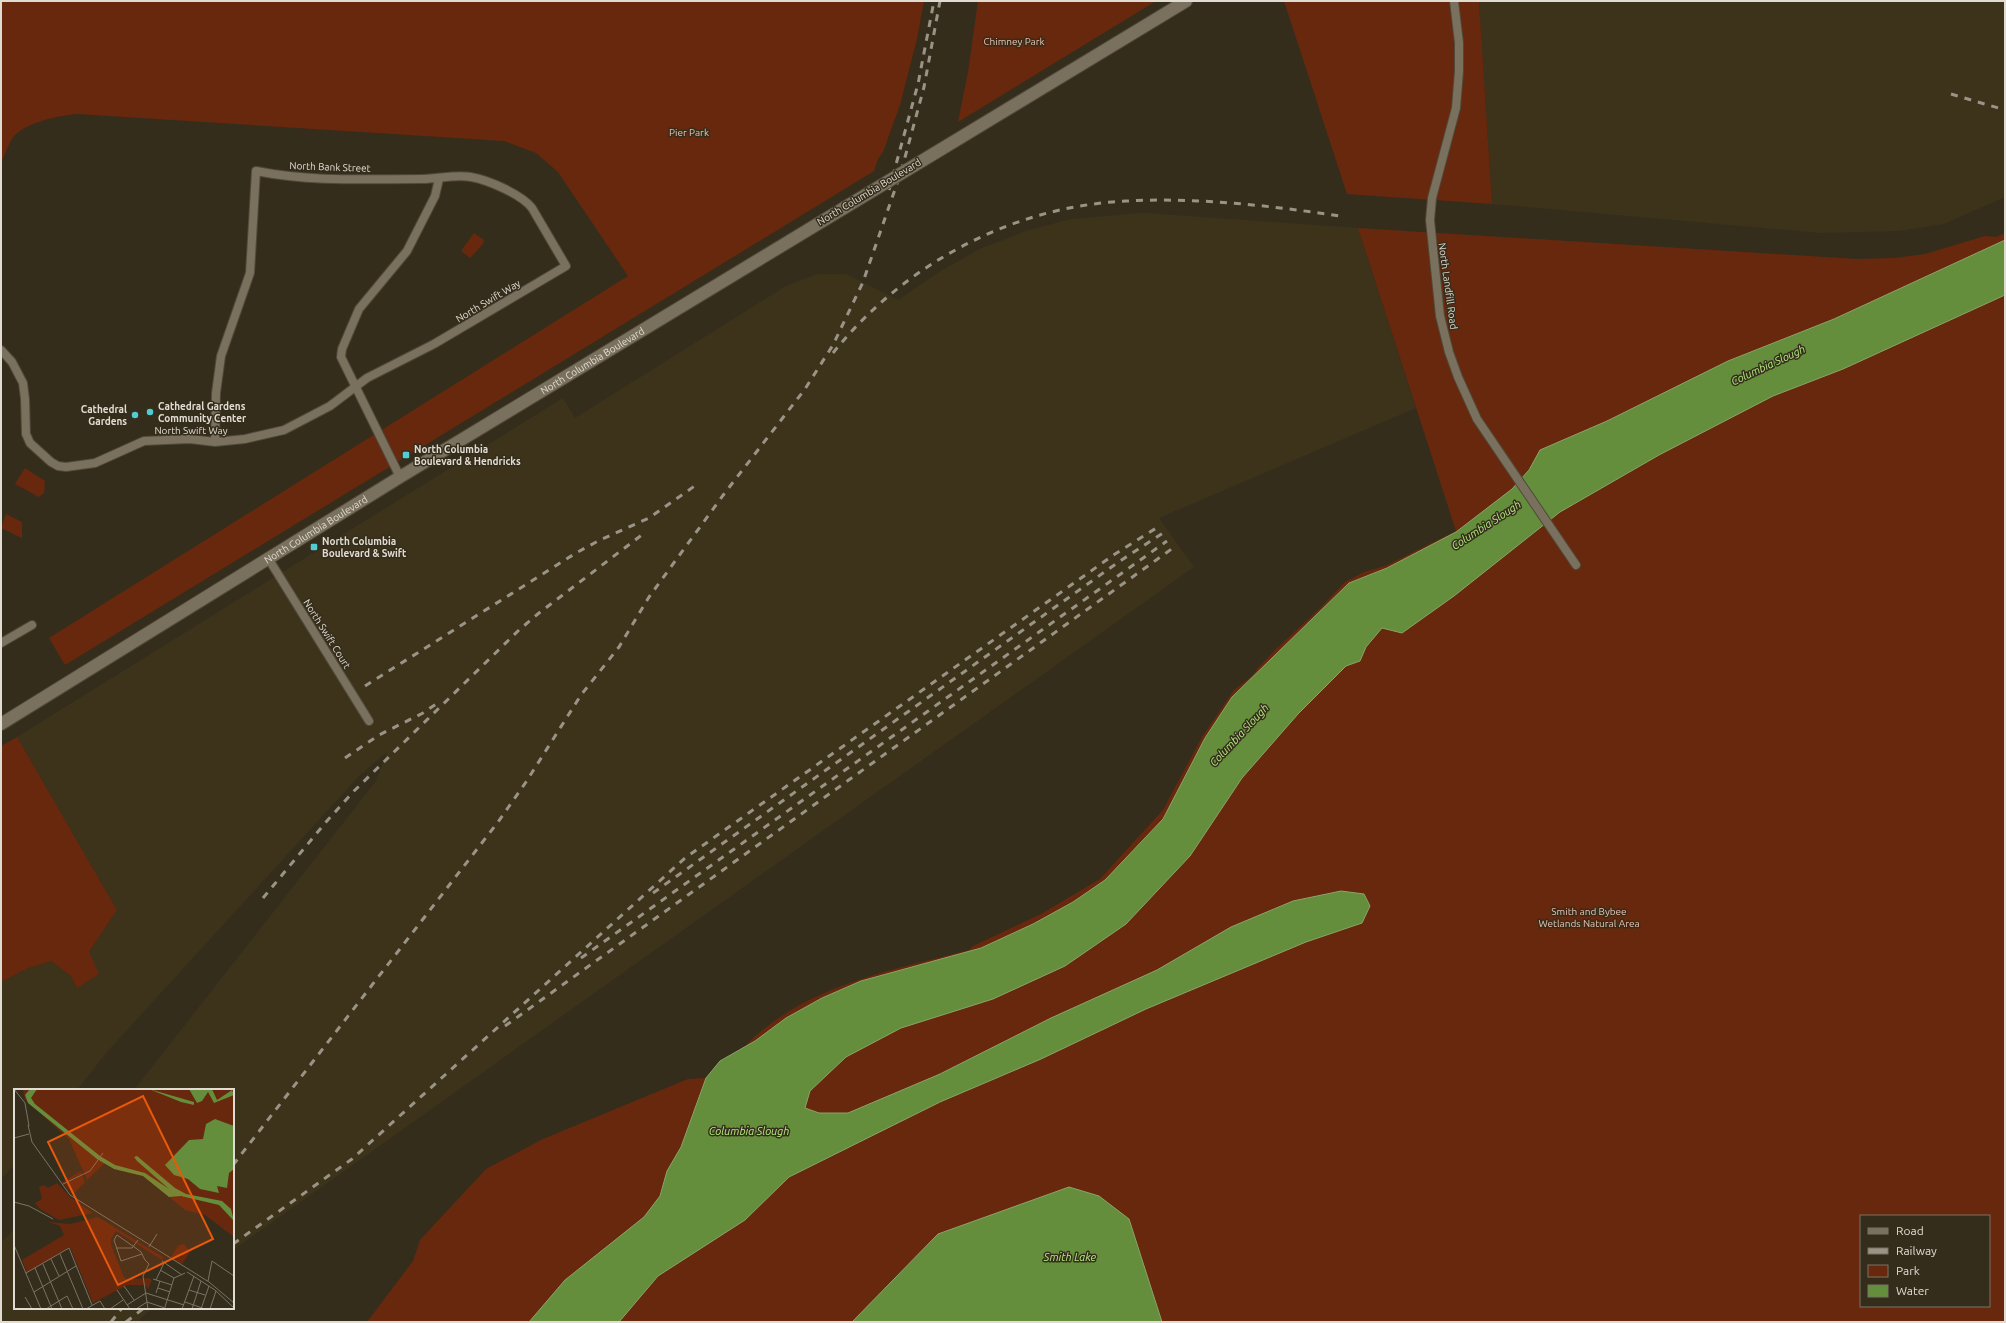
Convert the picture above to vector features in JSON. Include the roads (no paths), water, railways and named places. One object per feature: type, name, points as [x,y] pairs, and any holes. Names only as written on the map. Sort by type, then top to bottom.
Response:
[{"type":"main road","name":"North Columbia Boulevard","points":[[1,724],[400,476],[1186,1]]},
{"type":"street","name":"North Landfill Road","points":[[1454,1],[1459,71],[1456,108],[1432,198],[1430,220],[1440,316],[1449,352],[1467,398],[1493,444],[1576,565]]},
{"type":"street","name":"North Bank Street","points":[[215,442],[216,393],[221,356],[250,273],[256,171],[312,178],[439,179],[470,176],[497,186],[526,201],[532,208],[566,266]]},
{"type":"street","points":[[400,476],[342,363],[342,349],[362,304],[407,251],[436,196],[439,179]]},
{"type":"street","name":"North Swift Way","points":[[1,350],[12,362],[23,383],[26,434],[30,443],[42,455],[58,466],[95,463],[144,441],[190,440],[215,442],[245,439],[284,430],[330,406],[368,378],[434,344],[566,266]]},
{"type":"street","name":"North Swift Court","points":[[268,558],[370,721]]},
{"type":"street","points":[[1,643],[32,625]]},
{"type":"water","name":"Columbia Slough","points":[[2005,240],[2005,295],[1843,369],[1773,396],[1659,455],[1560,512],[1454,596],[1402,633],[1382,628],[1366,647],[1360,661],[1346,666],[1298,714],[1242,778],[1190,856],[1126,924],[1065,966],[993,999],[901,1028],[846,1057],[810,1091],[805,1108],[819,1113],[848,1113],[940,1074],[1051,1018],[1157,970],[1231,927],[1293,901],[1341,891],[1364,894],[1370,906],[1362,923],[1306,942],[1146,1009],[1041,1059],[940,1102],[789,1177],[745,1220],[658,1276],[619,1322],[529,1322],[565,1280],[644,1217],[660,1196],[667,1171],[681,1147],[706,1078],[720,1061],[755,1041],[786,1018],[822,998],[861,981],[981,948],[1033,924],[1073,902],[1105,880],[1163,819],[1205,738],[1232,697],[1349,583],[1387,568],[1456,532],[1512,489],[1529,470],[1540,450],[1607,421],[1728,361],[1834,319]]},
{"type":"water","name":"Smith Lake","points":[[1069,1187],[1099,1196],[1129,1219],[1162,1322],[852,1322],[938,1234]]},
{"type":"railway","points":[[889,190],[918,84],[934,1]]},
{"type":"railway","points":[[234,1164],[498,822],[526,782],[581,695],[619,647],[649,597],[724,494],[805,389],[833,345],[863,282],[901,172],[924,87],[940,1]]},
{"type":"railway","points":[[1951,94],[2005,110]]},
{"type":"railway","points":[[833,353],[860,322],[890,295],[922,270],[957,249],[994,231],[1032,217],[1072,208],[1112,202],[1141,200],[1198,201],[1255,205],[1340,216]]},
{"type":"railway","points":[[365,686],[576,553],[598,541],[649,518],[696,485]]},
{"type":"railway","points":[[234,1243],[352,1159],[685,858],[1115,554],[1158,527]]},
{"type":"railway","points":[[653,893],[1120,561],[1163,533]]},
{"type":"railway","points":[[263,898],[326,822],[354,791],[519,630],[643,534]]},
{"type":"railway","points":[[581,958],[1167,541]]},
{"type":"railway","points":[[505,1026],[1173,548]]},
{"type":"railway","points":[[345,758],[379,735],[423,713],[439,702]]},
{"type":"railway","points":[[111,1322],[121,1309]]},
{"type":"railway","points":[[126,1322],[143,1309]]},
{"type":"place","name":"Cathedral Gardens Community Center","points":[[150,412]]},
{"type":"place","name":"Cathedral Gardens","points":[[135,415]]},
{"type":"place","name":"North Columbia Boulevard & Hendricks","points":[[406,455]]},
{"type":"place","name":"North Columbia Boulevard & Swift","points":[[314,547]]},
{"type":"park label","name":"Chimney Park","points":[[1014,41]]},
{"type":"park label","name":"Pier Park","points":[[689,132]]},
{"type":"park label","name":"Smith and Bybee Wetlands Natural Area","points":[[1589,916]]}]
